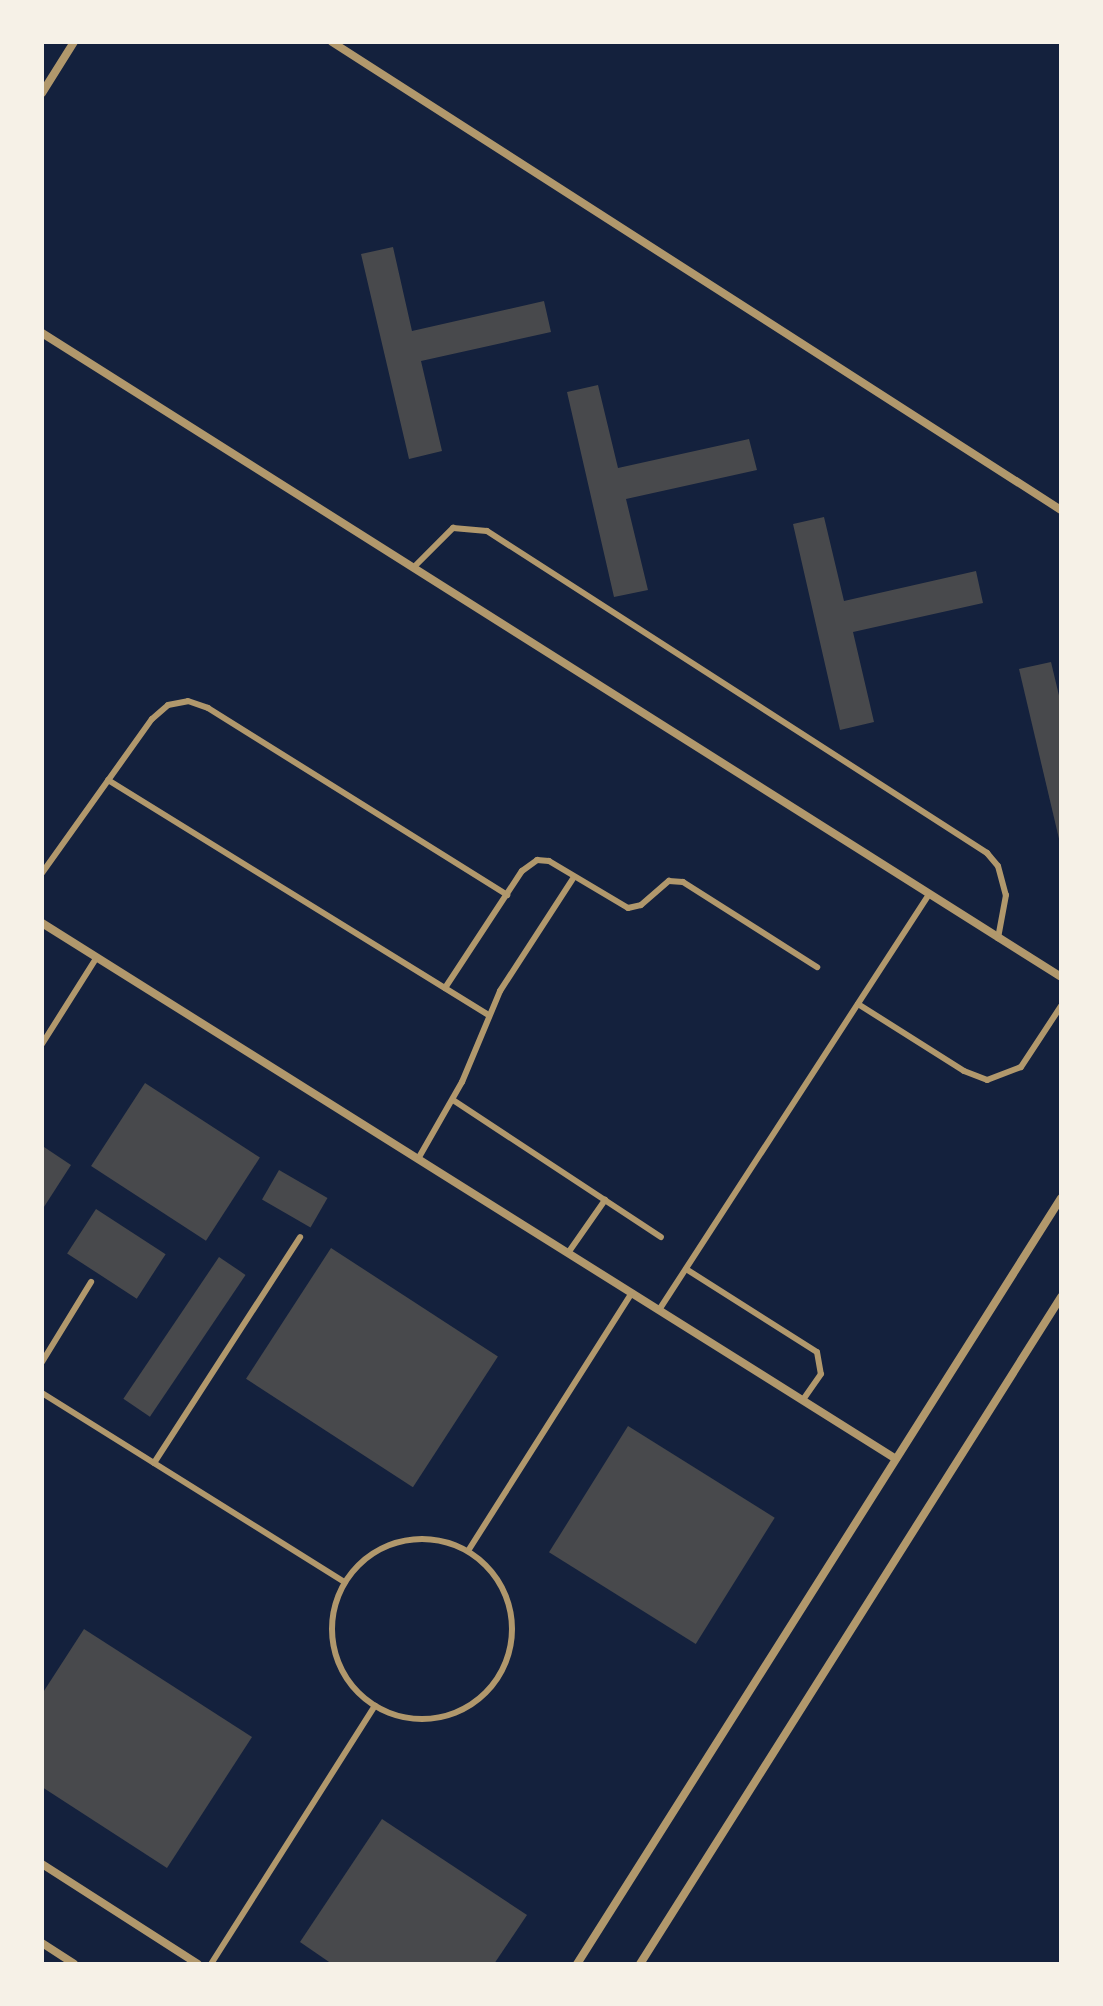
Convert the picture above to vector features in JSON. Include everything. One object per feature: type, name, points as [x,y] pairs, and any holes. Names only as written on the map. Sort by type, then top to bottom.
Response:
[{"type":"street","points":[[42,93],[74,42]]},
{"type":"street","points":[[332,42],[1061,510]]},
{"type":"street","points":[[42,333],[1061,977]]},
{"type":"street","points":[[42,923],[896,1459]]},
{"type":"street","points":[[577,1964],[1061,1198]]},
{"type":"street","points":[[640,1964],[1061,1297]]},
{"type":"street","points":[[42,1864],[198,1964]]},
{"type":"street","points":[[42,1943],[74,1964]]},
{"type":"lane","points":[[413,568],[453,528],[487,531],[987,853],[998,866],[1006,895],[998,938]]},
{"type":"lane","points":[[42,873],[159,711],[178,701],[199,703],[507,895]]},
{"type":"lane","points":[[108,780],[488,1015]]},
{"type":"lane","points":[[445,988],[526,866],[537,860],[628,908],[641,905],[669,881],[683,882],[817,967]]},
{"type":"lane","points":[[418,1159],[453,1100],[488,1015],[574,877]]},
{"type":"lane","points":[[659,1310],[929,894]]},
{"type":"lane","points":[[42,1044],[97,957]]},
{"type":"lane","points":[[858,1004],[964,1071],[987,1080],[1021,1067],[1061,1006]]},
{"type":"lane","points":[[453,1100],[661,1237]]},
{"type":"lane","points":[[568,1253],[605,1200]]},
{"type":"lane","points":[[154,1463],[300,1237]]},
{"type":"lane","points":[[686,1269],[817,1352],[821,1374],[803,1400]]},
{"type":"lane","points":[[42,1362],[91,1282]]},
{"type":"lane","points":[[468,1551],[632,1293]]},
{"type":"lane","points":[[42,1393],[345,1582]]},
{"type":"lane","points":[[430,1539],[468,1551],[497,1579],[512,1617],[513,1637],[500,1676],[472,1704],[434,1718],[394,1715],[375,1706],[346,1678],[337,1660],[332,1620],[345,1582],[365,1560],[390,1544],[430,1539]]},
{"type":"lane","points":[[211,1964],[375,1706]]},
{"type":"building","points":[[393,247],[412,331],[544,301],[551,332],[421,361],[442,451],[409,459],[361,254]]},
{"type":"building","points":[[598,385],[618,468],[749,439],[757,470],[626,499],[648,590],[614,597],[567,392]]},
{"type":"building","points":[[824,517],[844,601],[976,571],[983,603],[853,632],[874,722],[840,730],[793,524]]},
{"type":"building","points":[[1051,662],[1061,704],[1060,843],[1019,669]]},
{"type":"building","points":[[145,1083],[260,1158],[206,1241],[91,1166]]},
{"type":"building","points":[[44,1147],[71,1165],[42,1210],[42,1150]]},
{"type":"building","points":[[279,1170],[327,1198],[310,1227],[262,1199]]},
{"type":"building","points":[[96,1209],[166,1254],[137,1299],[67,1253]]},
{"type":"building","points":[[331,1248],[498,1356],[413,1487],[246,1379]]},
{"type":"building","points":[[219,1257],[246,1275],[150,1417],[123,1399]]},
{"type":"building","points":[[628,1426],[775,1518],[696,1644],[549,1552]]},
{"type":"building","points":[[84,1629],[252,1737],[167,1868],[42,1787],[42,1694]]},
{"type":"building","points":[[382,1819],[527,1915],[494,1964],[332,1964],[300,1942]]}]
